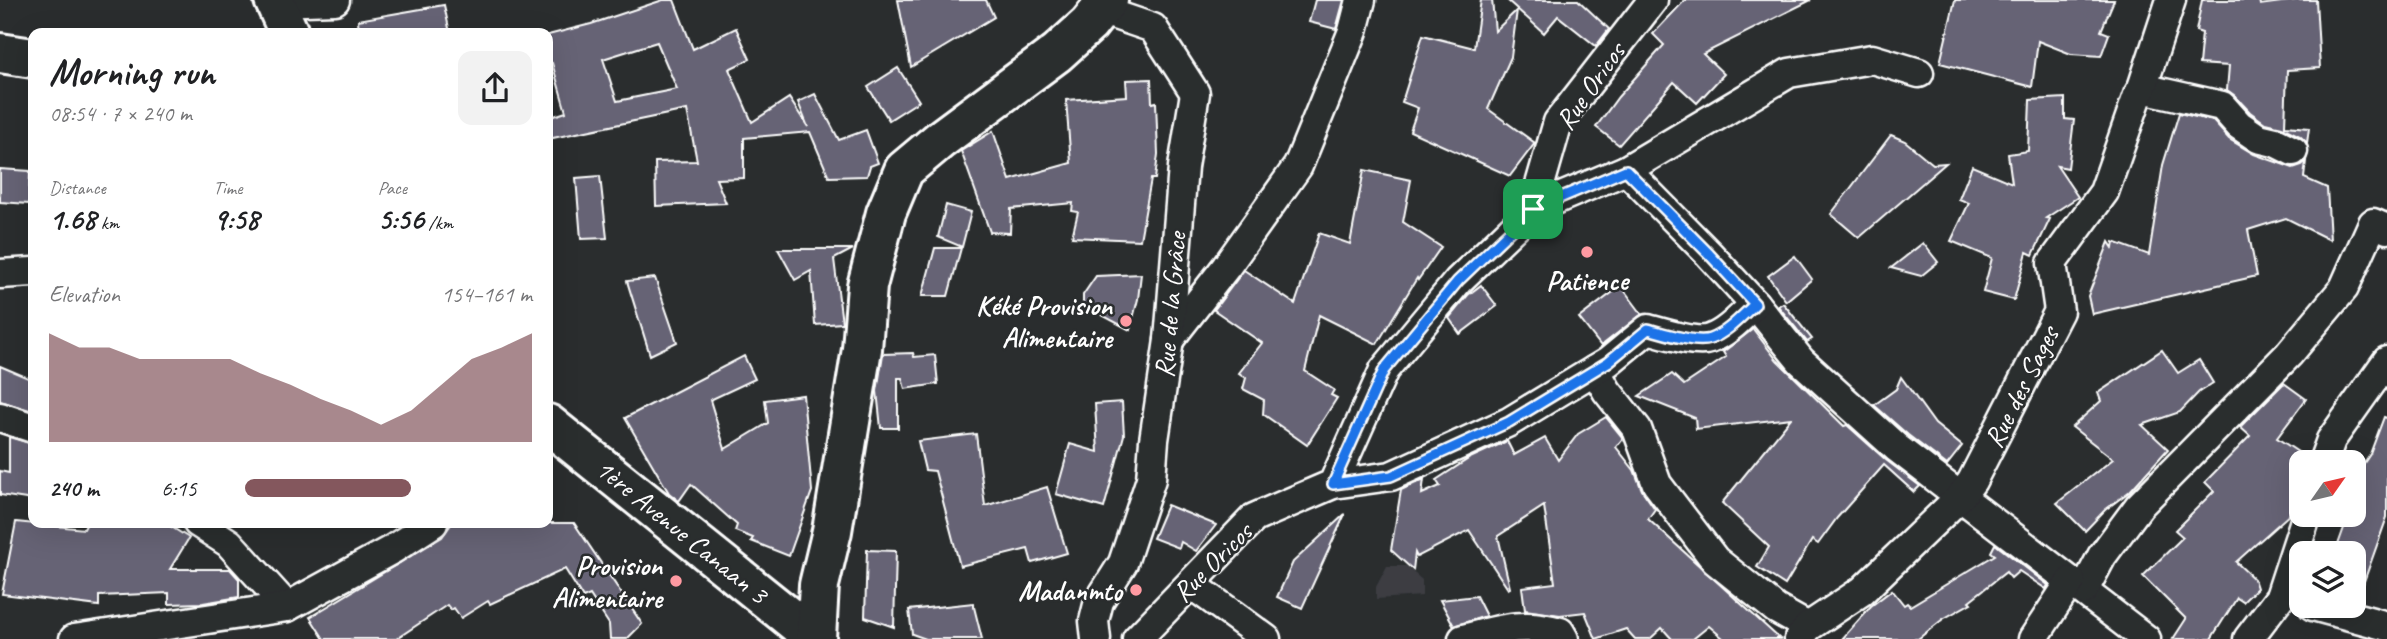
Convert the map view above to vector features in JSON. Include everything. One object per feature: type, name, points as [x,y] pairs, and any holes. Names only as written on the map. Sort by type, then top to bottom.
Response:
[{"type":"street","points":[[279,12],[335,0]]},
{"type":"street","points":[[1169,340],[1226,267],[1298,166],[1353,31],[1360,0]]},
{"type":"street","name":"Rue Oricos","points":[[1533,209],[1558,122],[1653,0]]},
{"type":"street","name":"Rue des Sages","points":[[1804,633],[1862,591],[1961,496],[1972,481],[2059,311],[2052,263],[2104,192],[2171,0]]},
{"type":"street","points":[[816,639],[818,585],[832,531],[862,349],[867,286],[886,213],[904,170],[941,139],[1057,53],[1090,24],[1102,3]]},
{"type":"street","name":"Rue de la Grâce","points":[[1096,639],[1094,621],[1100,601],[1123,563],[1151,479],[1169,340],[1183,167],[1195,93],[1153,27],[1102,3]]},
{"type":"street","points":[[0,53],[28,57]]},
{"type":"street","points":[[1333,484],[1384,370],[1458,281],[1533,209],[1626,170],[1789,73],[1872,59],[1919,73]]},
{"type":"street","points":[[2142,88],[2222,106],[2239,125],[2258,138],[2275,142],[2293,151]]},
{"type":"street","points":[[1626,170],[1755,304],[1801,361],[1898,448],[2146,639]]},
{"type":"street","points":[[2033,639],[2102,556],[2139,506],[2289,354],[2344,288],[2373,223],[2387,229]]},
{"type":"street","points":[[0,274],[28,272]]},
{"type":"street","name":"Rue Oricos","points":[[1137,639],[1254,518],[1333,484],[1391,476],[1509,422],[1595,370],[1648,329],[1684,338],[1708,340],[1730,327],[1755,304]]},
{"type":"street","points":[[2327,450],[2331,440],[2387,361]]},
{"type":"street","points":[[1595,370],[1607,391],[1637,429],[1657,484],[1715,560],[1804,633]]},
{"type":"street","points":[[0,417],[28,426]]},
{"type":"street","name":"1ère Avenue Canaan 3","points":[[554,437],[816,639]]},
{"type":"street","points":[[206,528],[229,543],[287,607]]},
{"type":"street","points":[[74,639],[287,607],[393,549],[425,528]]},
{"type":"street","points":[[1191,584],[1266,639]]},
{"type":"street","points":[[2248,639],[2289,601]]},
{"type":"street","points":[[2357,618],[2387,626]]},
{"type":"street","points":[[1464,639],[1516,626],[1540,626],[1560,632],[1564,639]]},
{"type":"shaded area","points":[[1387,566],[1406,566],[1422,580],[1422,596],[1376,599],[1376,587]]},
{"type":"building","points":[[663,0],[674,0],[693,49],[736,28],[750,59],[729,69],[752,122],[789,98],[808,127],[798,102],[815,94],[839,140],[866,130],[878,163],[870,166],[867,176],[829,177],[810,132],[744,138],[744,178],[716,179],[726,203],[656,206],[655,162],[697,161],[687,110],[553,138],[553,116],[566,112],[553,66],[553,34]],"holes":[[[657,42],[677,89],[617,101],[603,59]]]},
{"type":"building","points":[[898,0],[986,0],[994,17],[911,67]]},
{"type":"building","points":[[1315,0],[1344,0],[1336,29],[1309,22]]},
{"type":"building","points":[[1481,0],[1492,0],[1495,31],[1517,10],[1511,57],[1488,109],[1535,143],[1510,176],[1410,131],[1418,108],[1402,102],[1423,35],[1474,48]]},
{"type":"building","points":[[1507,0],[1578,0],[1609,29],[1596,46],[1558,16],[1544,33]]},
{"type":"building","points":[[1685,0],[1811,0],[1703,54],[1724,74],[1697,103],[1674,82],[1619,145],[1596,127],[1618,97],[1664,45],[1653,34]]},
{"type":"building","points":[[1955,0],[2114,0],[2101,31],[2109,34],[2101,56],[2071,54],[2038,41],[2032,87],[1940,63]]},
{"type":"building","points":[[2202,0],[2259,0],[2260,5],[2316,0],[2320,68],[2287,70],[2285,126],[2309,128],[2307,143],[2300,136],[2282,127],[2265,123],[2227,90],[2229,66],[2199,64],[2202,33],[2196,31]]},
{"type":"building","points":[[444,5],[449,28],[359,28],[358,20]]},
{"type":"building","points":[[898,68],[919,101],[889,120],[868,87]]},
{"type":"building","points":[[1151,79],[1152,103],[1156,102],[1158,154],[1155,179],[1151,179],[1140,240],[1072,237],[1078,212],[1072,211],[1073,203],[1011,209],[1010,233],[990,232],[961,151],[993,131],[1010,180],[1071,163],[1066,100],[1127,96],[1126,80]]},
{"type":"building","points":[[2065,98],[2065,119],[2074,120],[2068,168],[2057,166],[2078,197],[2046,218],[2050,219],[2033,255],[2027,252],[2014,300],[1983,292],[1992,258],[1951,241],[1969,203],[1959,199],[1972,166],[2012,183],[2008,154],[2028,151],[2030,100]]},
{"type":"building","points":[[2179,113],[2213,121],[2229,139],[2254,154],[2293,168],[2306,161],[2304,178],[2327,188],[2330,240],[2286,218],[2248,230],[2257,276],[2092,314],[2088,296],[2109,242],[2113,248],[2114,242],[2149,255],[2163,165]]},
{"type":"building","points":[[1891,135],[1905,141],[1933,164],[1946,163],[1859,238],[1831,214]]},
{"type":"building","points":[[0,169],[28,171],[28,204],[0,202]]},
{"type":"building","points":[[1364,170],[1411,180],[1403,222],[1441,247],[1418,280],[1417,278],[1377,344],[1319,315],[1305,371],[1334,390],[1331,395],[1337,398],[1307,445],[1263,414],[1264,400],[1243,389],[1246,378],[1239,373],[1262,343],[1214,310],[1244,270],[1295,304],[1319,233],[1350,244]]},
{"type":"building","points":[[600,176],[607,238],[581,239],[576,178]]},
{"type":"building","points":[[946,205],[971,212],[962,247],[938,237]]},
{"type":"building","points":[[1923,243],[1938,262],[1921,276],[1891,268]]},
{"type":"building","points":[[935,248],[961,248],[948,296],[922,296]]},
{"type":"building","points":[[778,249],[853,249],[834,259],[842,323],[815,325],[811,271],[795,280]]},
{"type":"building","points":[[1795,256],[1812,279],[1786,301],[1768,276]]},
{"type":"building","points":[[1141,274],[1130,330],[1083,305],[1083,295],[1096,276]]},
{"type":"building","points":[[655,278],[677,342],[650,355],[627,281]]},
{"type":"building","points":[[1481,285],[1497,306],[1460,334],[1449,318],[1468,295]]},
{"type":"building","points":[[1621,286],[1642,314],[1601,346],[1579,318]]},
{"type":"building","points":[[1783,303],[1812,339],[1807,342],[1778,306]]},
{"type":"building","points":[[1753,329],[1777,360],[1844,426],[1847,425],[1920,486],[1914,492],[1884,465],[1818,544],[1812,540],[1785,585],[1757,567],[1769,547],[1722,503],[1791,418],[1696,429],[1695,418],[1639,396],[1672,374],[1684,385],[1726,357],[1723,352]]},
{"type":"building","points":[[2162,350],[2178,373],[2199,360],[2213,383],[2199,392],[2180,412],[2142,425],[2168,449],[2130,491],[2105,510],[2085,531],[2057,503],[2113,459],[2072,427],[2101,401],[2098,393]]},
{"type":"building","points":[[913,353],[914,357],[935,355],[938,384],[905,389],[902,378],[898,378],[898,428],[881,428],[877,391],[883,354]]},
{"type":"building","points":[[744,356],[755,379],[710,400],[725,449],[768,423],[765,400],[803,395],[812,491],[789,556],[751,541],[753,538],[735,531],[737,525],[691,484],[679,501],[669,493],[625,418]]},
{"type":"building","points":[[0,366],[28,378],[28,409],[0,401]]},
{"type":"building","points":[[1901,377],[1935,424],[1962,446],[1947,465],[1874,405],[1896,389]]},
{"type":"building","points":[[2284,383],[2306,399],[2277,438],[2295,450],[2289,450],[2289,515],[2236,562],[2254,579],[2257,588],[2243,602],[2237,598],[2211,639],[2173,639],[2186,619],[2143,576],[2183,537],[2175,530],[2214,491],[2205,482],[2250,436],[2240,427]]},
{"type":"building","points":[[1122,402],[1124,435],[1104,508],[1056,494],[1070,444],[1098,452],[1095,404]]},
{"type":"building","points":[[1606,417],[1623,438],[1616,447],[1634,470],[1642,490],[1655,509],[1648,519],[1780,639],[1724,639],[1709,626],[1693,639],[1672,639],[1662,628],[1650,639],[1635,639],[1626,629],[1596,639],[1585,612],[1560,615],[1525,610],[1522,587],[1555,583],[1544,506],[1498,536],[1510,588],[1508,589],[1469,530],[1417,557],[1415,553],[1413,570],[1391,550],[1401,490],[1424,479],[1422,494],[1440,486],[1436,480],[1470,458],[1507,441],[1514,455],[1545,438],[1558,460],[1578,434]]},
{"type":"building","points":[[2384,417],[2387,418],[2387,517],[2366,576],[2366,541],[2339,541],[2344,527],[2366,527],[2366,460]]},
{"type":"building","points":[[976,434],[985,506],[1047,487],[1067,553],[1032,563],[1028,549],[960,566],[935,471],[925,470],[918,441]]},
{"type":"building","points":[[9,437],[28,443],[28,499],[0,495],[0,471],[9,473]]},
{"type":"building","points":[[1167,505],[1216,525],[1196,551],[1181,542],[1179,548],[1153,538]]},
{"type":"building","points":[[1345,514],[1302,608],[1277,597],[1293,562]]},
{"type":"building","points":[[16,522],[28,523],[28,528],[173,528],[189,538],[170,569],[230,569],[239,579],[239,597],[203,603],[169,604],[169,593],[99,596],[99,606],[2,594]]},
{"type":"building","points":[[553,523],[574,523],[642,624],[627,639],[610,639],[609,624],[590,595],[583,598],[565,569],[490,604],[488,601],[461,618],[454,608],[451,610],[447,605],[396,639],[324,639],[310,617],[442,537],[448,528],[553,528]]},
{"type":"building","points":[[1995,544],[2048,585],[2046,589],[2019,571],[2011,578],[2006,572],[1969,601],[1971,603],[1943,619],[1918,639],[1842,639],[1871,606],[1892,590],[1904,605],[1907,603],[1910,606],[1995,555],[1991,552]]},
{"type":"building","points":[[867,550],[896,551],[894,627],[865,617]]},
{"type":"building","points":[[1476,596],[1486,616],[1454,626],[1440,600]]},
{"type":"building","points":[[973,603],[982,639],[926,639],[912,634],[909,610]]},
{"type":"place","name":"Patience","points":[[1587,252]]},
{"type":"place","name":"Kéké Provision Alimentaire","points":[[1126,321]]},
{"type":"place","name":"Provision Alimentaire","points":[[676,581]]},
{"type":"place","name":"Madanmto","points":[[1136,590]]},
{"type":"route","points":[[1626,170],[1755,304],[1730,327],[1708,340],[1684,338],[1648,329],[1608,362],[1509,422],[1391,476],[1333,484],[1384,370],[1399,349],[1458,281],[1533,209],[1626,170]]}]
